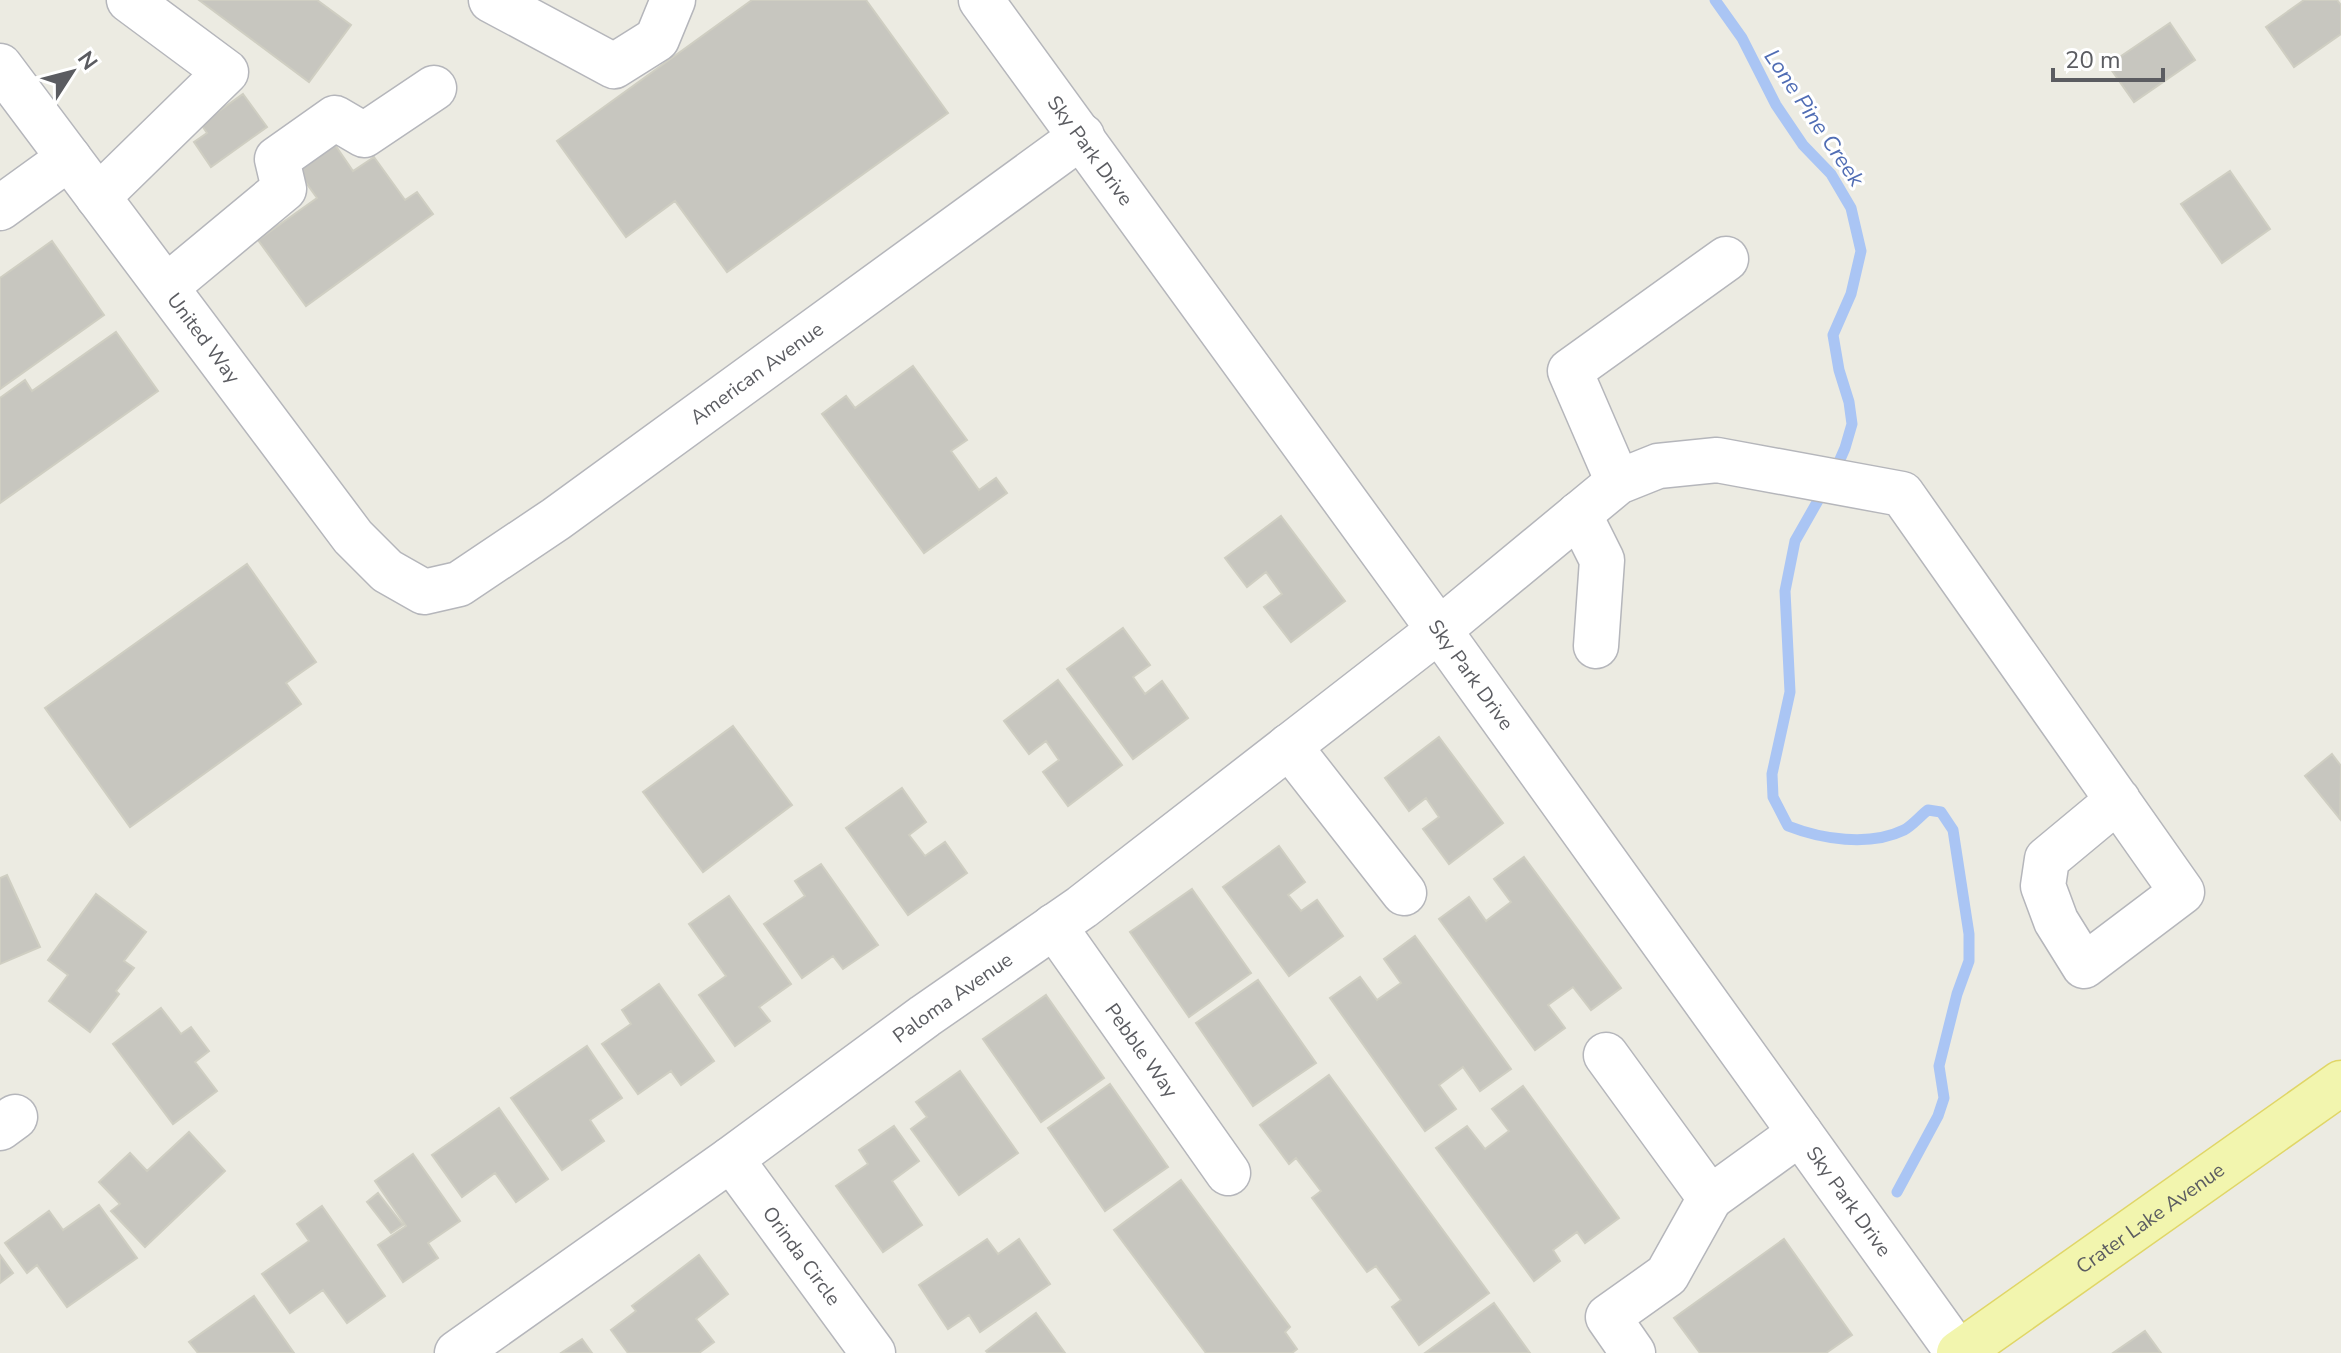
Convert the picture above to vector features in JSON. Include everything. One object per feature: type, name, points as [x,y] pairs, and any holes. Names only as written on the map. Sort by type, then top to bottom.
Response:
[{"type":"main road","name":"Crater Lake Avenue","points":[[1958,1353],[2341,1083]]},
{"type":"street","points":[[98,197],[226,72],[129,0]]},
{"type":"street","points":[[507,3],[614,66],[657,39],[673,0]]},
{"type":"street","name":"Sky Park Drive","points":[[981,0],[1439,630],[1958,1353]]},
{"type":"street","name":"United Way","points":[[0,66],[353,537],[387,571],[424,592]]},
{"type":"street","points":[[166,287],[284,189],[277,159],[335,118],[364,135],[434,88]]},
{"type":"street","name":"American Avenue","points":[[424,592],[459,584],[556,519],[1082,136]]},
{"type":"street","points":[[0,208],[69,158]]},
{"type":"street","points":[[1618,482],[1570,371],[1726,259]]},
{"type":"street","name":"Paloma Avenue","points":[[457,1353],[1054,926],[1439,630],[1618,482],[1658,466],[1717,460],[1902,494],[2118,800]]},
{"type":"street","points":[[1579,514],[1602,560],[1596,646]]},
{"type":"street","points":[[1289,746],[1404,893]]},
{"type":"street","name":"Pebble Way","points":[[1054,926],[1228,1173]]},
{"type":"street","points":[[1606,1055],[1710,1198]]},
{"type":"street","points":[[1633,1353],[1608,1317],[1667,1275],[1710,1198],[1800,1133]]},
{"type":"street","name":"Orinda Circle","points":[[731,1159],[873,1353]]},
{"type":"building","points":[[199,0],[317,0],[351,25],[309,82]]},
{"type":"building","points":[[752,0],[866,0],[948,113],[727,272],[675,201],[626,237],[557,141]]},
{"type":"building","points":[[2304,0],[2337,0],[2341,5],[2341,34],[2294,67],[2266,27]]},
{"type":"building","points":[[2170,23],[2195,60],[2134,102],[2108,65]]},
{"type":"building","points":[[243,94],[267,127],[211,167],[194,142],[207,133],[201,124]]},
{"type":"building","points":[[331,139],[353,171],[374,157],[405,200],[417,192],[433,214],[306,306],[258,240],[317,198],[294,166]]},
{"type":"building","points":[[2230,171],[2270,229],[2222,263],[2181,204]]},
{"type":"building","points":[[52,241],[104,315],[0,389],[0,278]]},
{"type":"building","points":[[116,332],[158,391],[0,503],[0,398],[25,380],[32,391]]},
{"type":"building","points":[[913,366],[967,440],[951,451],[979,490],[996,478],[1007,493],[924,553],[822,414],[846,396],[855,408]]},
{"type":"building","points":[[1281,516],[1345,601],[1291,642],[1264,607],[1282,594],[1266,572],[1247,587],[1225,558]]},
{"type":"building","points":[[247,564],[316,662],[286,683],[301,704],[130,827],[45,708]]},
{"type":"building","points":[[1123,628],[1150,665],[1133,677],[1145,694],[1162,681],[1188,718],[1133,759],[1067,669]]},
{"type":"building","points":[[1058,680],[1122,765],[1068,806],[1043,772],[1059,760],[1046,741],[1029,754],[1004,721]]},
{"type":"building","points":[[733,726],[792,805],[703,872],[643,792]]},
{"type":"building","points":[[1439,737],[1503,823],[1449,864],[1423,829],[1439,817],[1426,798],[1409,811],[1385,778]]},
{"type":"building","points":[[2332,754],[2341,766],[2340,819],[2305,776]]},
{"type":"building","points":[[902,788],[926,822],[909,835],[925,856],[945,842],[967,873],[908,915],[846,828]]},
{"type":"building","points":[[1279,846],[1305,882],[1288,895],[1301,911],[1317,900],[1343,936],[1289,976],[1223,887]]},
{"type":"building","points":[[1524,857],[1621,988],[1591,1010],[1573,987],[1548,1005],[1565,1028],[1535,1050],[1439,919],[1469,897],[1486,921],[1511,902],[1494,879]]},
{"type":"building","points":[[821,864],[878,945],[843,969],[833,956],[802,978],[764,924],[805,896],[795,881]]},
{"type":"building","points":[[7,875],[40,947],[0,964],[0,878]]},
{"type":"building","points":[[1192,889],[1251,973],[1189,1017],[1130,932]]},
{"type":"building","points":[[96,894],[146,932],[124,961],[134,968],[90,1032],[49,1001],[68,975],[48,960]]},
{"type":"building","points":[[729,896],[791,984],[759,1007],[770,1021],[735,1046],[699,995],[726,976],[689,924]]},
{"type":"building","points":[[1415,936],[1511,1069],[1480,1091],[1463,1067],[1439,1085],[1456,1109],[1425,1131],[1330,998],[1360,977],[1377,1000],[1401,983],[1384,959]]},
{"type":"building","points":[[1258,980],[1316,1063],[1253,1106],[1196,1023]]},
{"type":"building","points":[[659,984],[714,1061],[681,1085],[671,1071],[638,1094],[602,1044],[631,1024],[622,1010]]},
{"type":"building","points":[[1046,995],[1104,1078],[1041,1122],[983,1039]]},
{"type":"building","points":[[161,1008],[181,1034],[191,1027],[209,1051],[195,1062],[217,1091],[173,1124],[113,1044]]},
{"type":"building","points":[[587,1046],[622,1098],[590,1120],[604,1141],[562,1170],[511,1098]]},
{"type":"building","points":[[960,1071],[1018,1153],[959,1195],[911,1129],[927,1117],[916,1102]]},
{"type":"building","points":[[1329,1075],[1489,1293],[1419,1345],[1392,1307],[1401,1300],[1376,1266],[1367,1272],[1312,1198],[1321,1191],[1296,1158],[1289,1164],[1260,1125]]},
{"type":"building","points":[[1110,1084],[1168,1167],[1105,1211],[1048,1128]]},
{"type":"building","points":[[1523,1086],[1619,1218],[1585,1243],[1577,1232],[1553,1250],[1560,1261],[1534,1281],[1436,1148],[1467,1126],[1485,1149],[1509,1131],[1492,1109]]},
{"type":"building","points":[[499,1108],[548,1179],[516,1202],[495,1173],[462,1197],[432,1155]]},
{"type":"building","points":[[894,1126],[919,1161],[892,1181],[922,1225],[883,1252],[836,1186],[868,1164],[859,1150]]},
{"type":"building","points":[[189,1132],[225,1171],[145,1247],[111,1211],[120,1204],[99,1182],[130,1153],[147,1171]]},
{"type":"building","points":[[413,1154],[460,1221],[428,1243],[438,1258],[403,1282],[378,1245],[406,1226],[375,1181]]},
{"type":"building","points":[[1181,1180],[1290,1327],[1285,1332],[1297,1349],[1292,1353],[1206,1353],[1114,1230]]},
{"type":"building","points":[[378,1193],[403,1225],[391,1233],[367,1202]]},
{"type":"building","points":[[99,1205],[137,1258],[67,1307],[37,1265],[27,1273],[5,1243],[49,1211],[63,1230]]},
{"type":"building","points":[[322,1206],[385,1296],[347,1323],[323,1290],[290,1313],[262,1274],[309,1241],[297,1224]]},
{"type":"building","points":[[987,1239],[998,1254],[1019,1239],[1050,1284],[980,1332],[969,1315],[948,1329],[919,1285]]},
{"type":"building","points":[[1784,1239],[1852,1335],[1826,1353],[1700,1353],[1674,1318]]},
{"type":"building","points":[[0,1255],[13,1273],[0,1283]]},
{"type":"building","points":[[699,1255],[728,1294],[696,1319],[714,1342],[699,1353],[628,1353],[611,1330],[636,1311],[632,1306]]},
{"type":"building","points":[[254,1296],[294,1353],[198,1353],[189,1342]]},
{"type":"building","points":[[1494,1303],[1530,1353],[1425,1353]]},
{"type":"building","points":[[1036,1313],[1065,1353],[986,1351]]},
{"type":"building","points":[[2145,1331],[2161,1353],[2113,1353]]},
{"type":"building","points":[[582,1339],[592,1353],[561,1353]]},
{"type":"waterway","name":"Lone Pine Creek","points":[[1715,0],[1742,38],[1776,105],[1803,145],[1831,174],[1851,208],[1861,251],[1851,294],[1833,335],[1852,424],[1835,471]]},
{"type":"waterway","name":"Lone Pine Creek","points":[[1824,490],[1795,541],[1785,591],[1790,692],[1772,774],[1773,797],[1788,826],[1845,839],[1861,840],[1890,835],[1907,828],[1928,810],[1941,812],[1953,830],[1969,934],[1969,961],[1957,994],[1939,1066],[1944,1098],[1938,1116],[1897,1192]]}]
